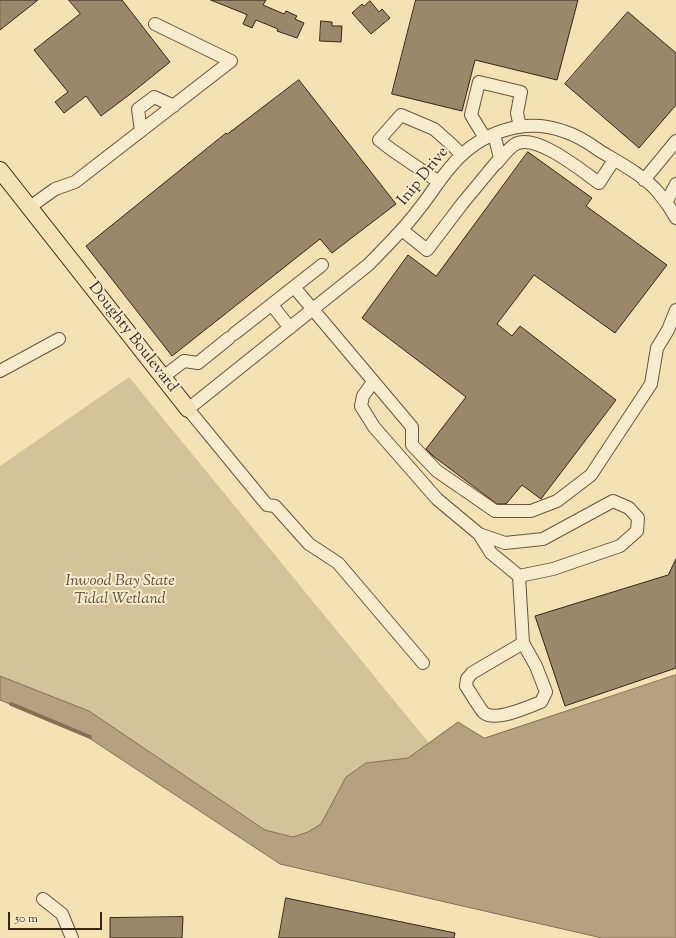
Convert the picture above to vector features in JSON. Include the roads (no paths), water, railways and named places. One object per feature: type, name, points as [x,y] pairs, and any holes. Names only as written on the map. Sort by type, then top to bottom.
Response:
[{"type":"main road","name":"Doughty Boulevard","points":[[0,170],[188,409]]},
{"type":"street","points":[[30,207],[55,188],[75,182],[231,61],[155,24]]},
{"type":"street","points":[[497,162],[500,158],[489,136],[471,115],[479,82],[521,92],[517,113],[520,127]]},
{"type":"street","points":[[141,131],[138,109],[154,97],[174,106]]},
{"type":"street","points":[[439,182],[379,140],[401,114],[434,129],[462,155]]},
{"type":"street","name":"Inip Drive","points":[[188,409],[368,264],[402,230],[454,163],[462,155],[480,141],[502,130],[532,125],[552,128],[577,136],[644,180],[656,190],[676,218]]},
{"type":"street","points":[[402,230],[427,250],[462,204],[514,144],[524,141],[539,144],[551,150],[599,183],[614,160]]},
{"type":"street","points":[[644,180],[676,141]]},
{"type":"street","points":[[666,203],[676,184]]},
{"type":"street","points":[[163,377],[184,361],[198,363],[322,265]]},
{"type":"street","points":[[294,287],[412,427],[412,445],[437,471],[495,511],[531,511],[557,501],[591,475],[651,384],[657,348],[668,330],[676,310]]},
{"type":"street","points":[[272,304],[290,328]]},
{"type":"street","points":[[0,371],[59,339]]},
{"type":"street","points":[[373,382],[363,396],[361,406],[374,427],[437,499],[479,534],[491,552],[519,576],[523,643],[536,666],[546,692],[541,702],[517,711],[495,716],[484,713],[466,686],[467,679],[472,673],[523,643]]},
{"type":"street","name":"Doughty Boulevard","points":[[188,409],[267,505],[275,506],[309,544],[338,563],[423,663]]},
{"type":"street","points":[[479,534],[505,543],[543,539],[613,501],[629,508],[638,518],[637,531],[620,546],[553,569],[519,576]]},
{"type":"street","points":[[43,899],[62,914],[72,938]]},
{"type":"waterway","points":[[11,704],[90,737]]},
{"type":"park label","name":"Inwood Bay State Tidal Wetland","points":[[120,591]]}]
